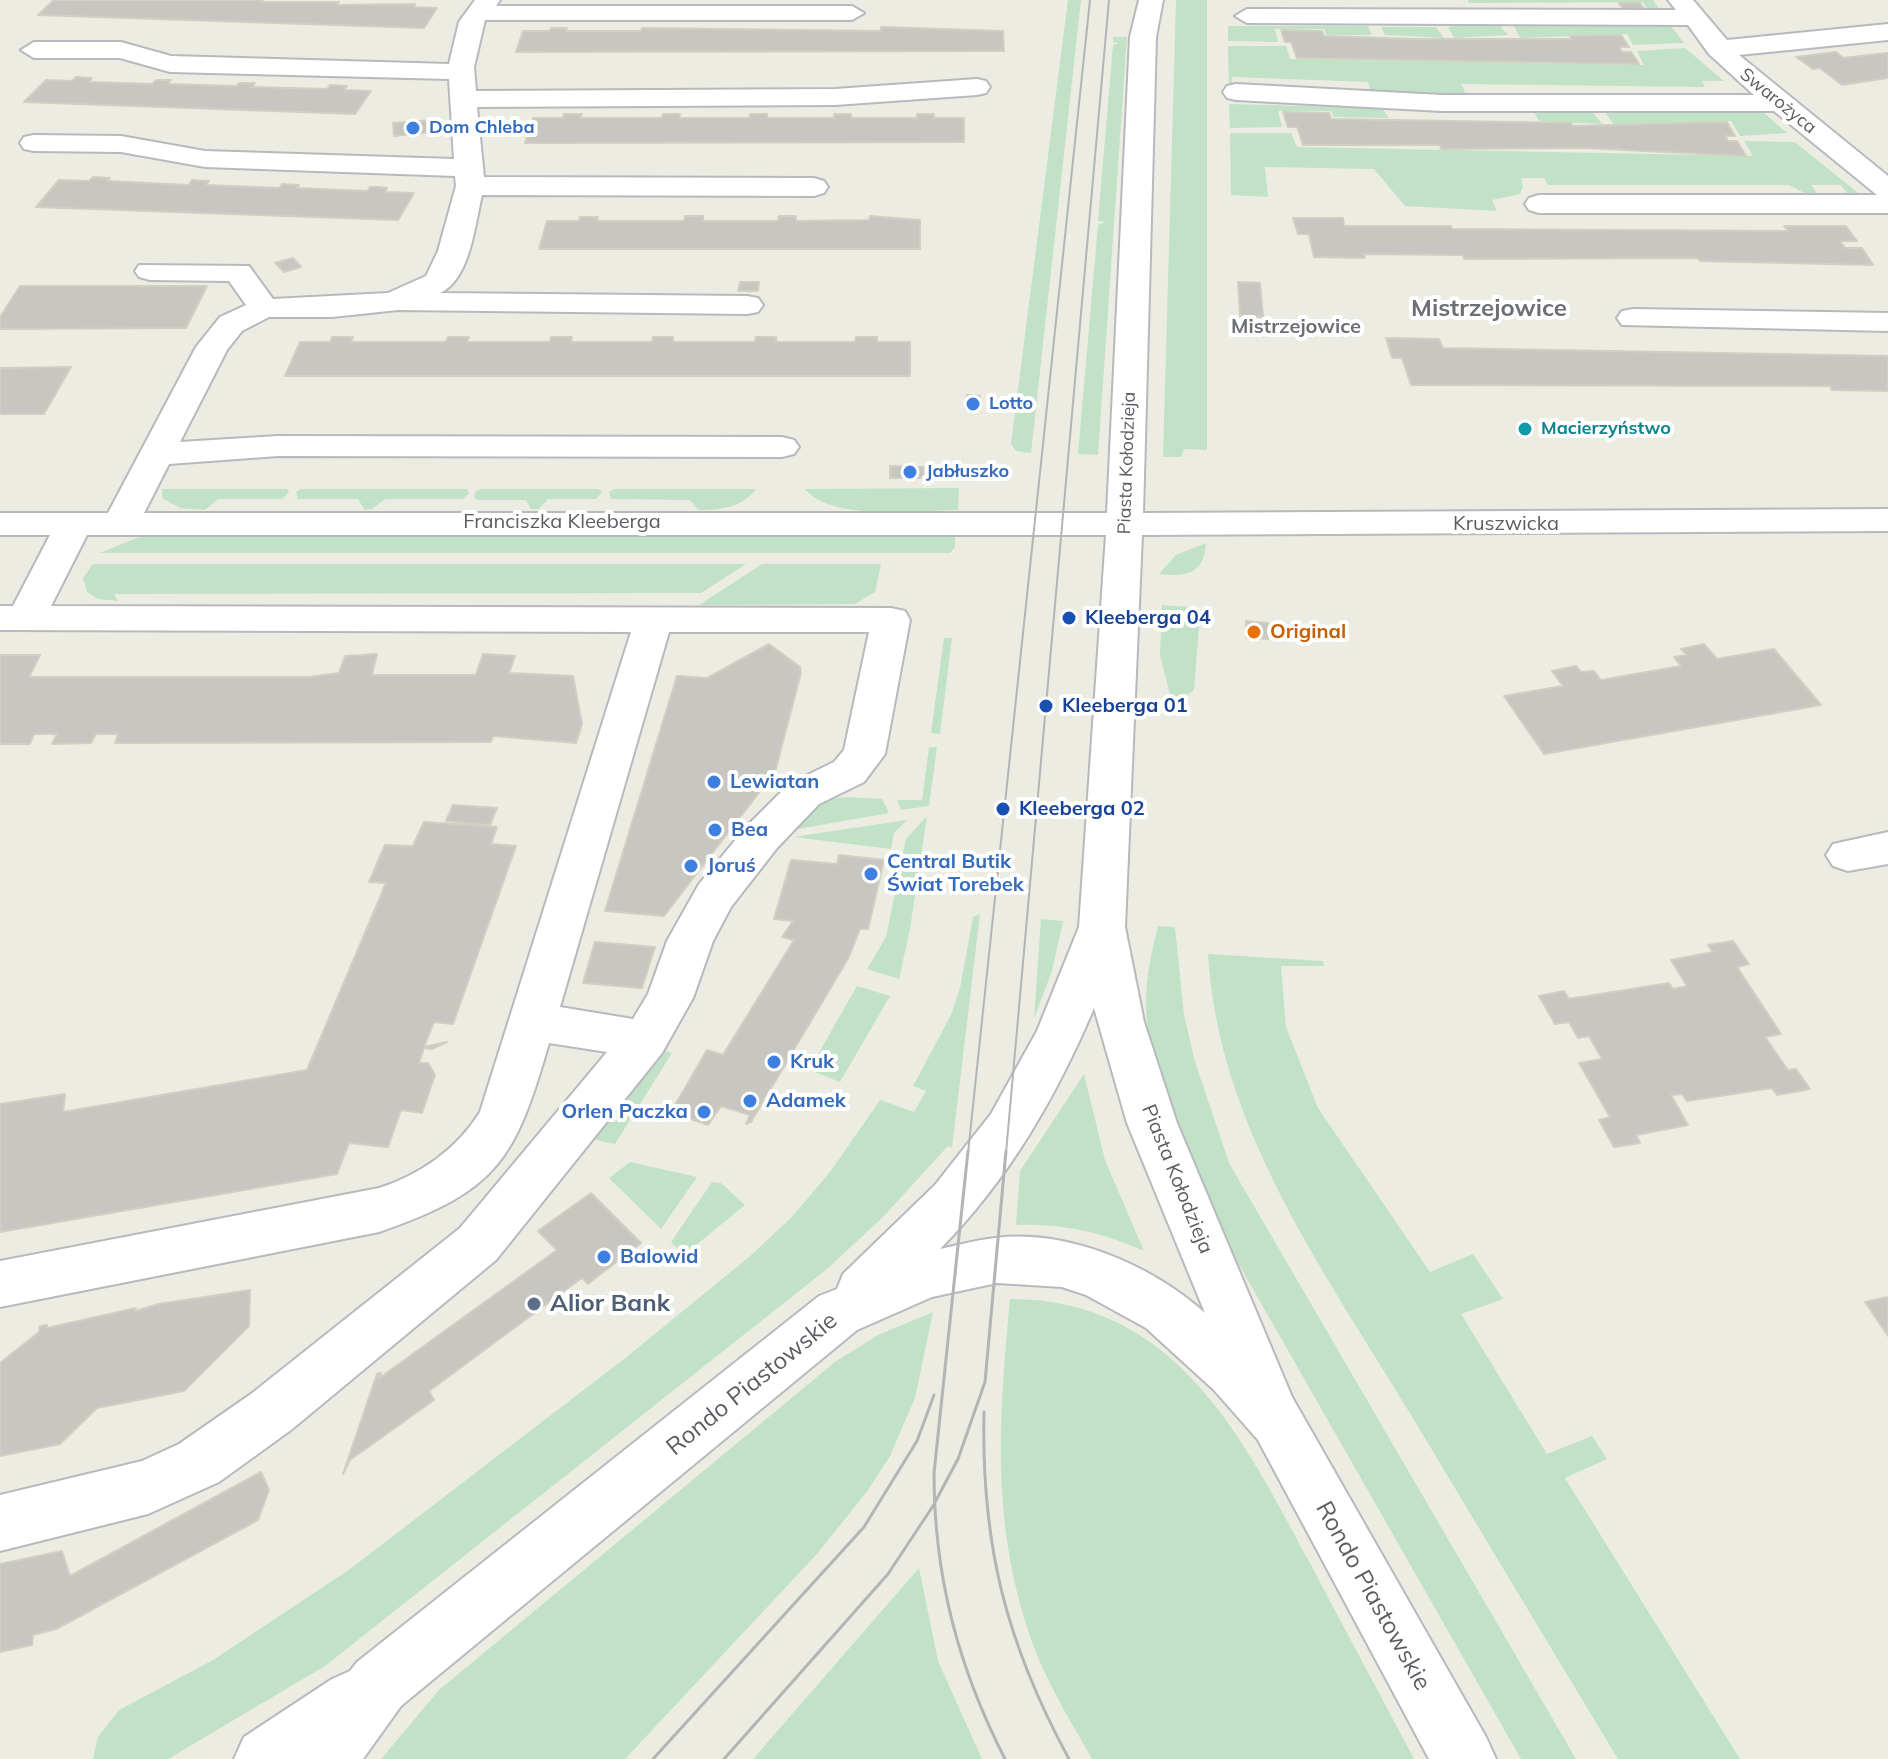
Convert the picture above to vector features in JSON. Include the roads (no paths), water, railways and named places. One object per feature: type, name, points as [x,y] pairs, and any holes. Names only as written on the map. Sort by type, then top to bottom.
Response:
[{"type":"street","name":"Piasta Kołodzieja","points":[[1151,0],[1143,52],[1125,524],[1102,927],[1120,1022],[1152,1123],[1278,1422]]},
{"type":"street","points":[[394,302],[439,282],[453,251],[468,177],[462,86],[471,22],[483,6],[852,13]]},
{"type":"street","points":[[1247,16],[1686,9]]},
{"type":"street","name":"Swarożyca","points":[[1686,9],[1718,49],[1888,190]]},
{"type":"street","points":[[1718,49],[1888,32]]},
{"type":"street","points":[[34,50],[121,50],[170,64],[462,86],[835,97],[977,87]]},
{"type":"street","points":[[1236,92],[1442,103],[1780,103]]},
{"type":"street","points":[[34,143],[121,144],[205,159],[468,177],[814,187]]},
{"type":"street","points":[[1539,204],[1888,204]]},
{"type":"street","points":[[150,271],[238,272],[264,308]]},
{"type":"street","points":[[121,522],[212,347],[231,324],[264,308],[332,308],[394,302],[747,305]]},
{"type":"street","points":[[1633,318],[1888,322]]},
{"type":"street","points":[[158,454],[278,446],[782,447]]},
{"type":"street","name":"Kruszwicka","points":[[1125,524],[1888,520]]},
{"type":"street","points":[[14,616],[75,522]]},
{"type":"street","name":"Franciszka Kleeberga","points":[[0,524],[1125,524]]},
{"type":"street","points":[[0,1523],[148,1487],[199,1463],[271,1412],[478,1244],[645,1040],[670,998],[690,941],[715,896],[762,837],[804,794],[849,772],[859,763],[864,754],[891,620],[14,616]]},
{"type":"street","points":[[0,1284],[379,1210],[418,1196],[465,1167],[491,1141],[503,1117],[535,1022],[654,618]]},
{"type":"street","name":"Piasta Kołodzieja","points":[[838,1313],[965,1187],[1009,1129],[1075,1002],[1102,927]]},
{"type":"street","points":[[535,1022],[645,1040]]},
{"type":"street","name":"Rondo Piastowskie","points":[[325,1759],[379,1684],[838,1313],[882,1292],[957,1266],[997,1260],[1062,1264],[1101,1276],[1165,1311],[1233,1372],[1278,1422],[1464,1759]]},
{"type":"street","points":[[266,1759],[379,1684]]},
{"type":"tram line","points":[[968,1153],[1090,0]]},
{"type":"tram line","points":[[1006,1153],[1109,0]]},
{"type":"tram line","points":[[935,1503],[934,1473],[968,1151]]},
{"type":"tram line","points":[[935,1503],[958,1459],[985,1382],[1006,1151]]},
{"type":"tram line","points":[[653,1759],[864,1527],[917,1441],[934,1395]]},
{"type":"tram line","points":[[984,1412],[987,1506],[1002,1592],[1029,1674],[1069,1759]]},
{"type":"tram line","points":[[724,1759],[888,1574],[935,1503]]},
{"type":"tram line","points":[[935,1503],[938,1548],[952,1620],[974,1690],[1005,1759]]},
{"type":"place","name":"Dom Chleba","points":[[413,128]]},
{"type":"place","name":"Lotto","points":[[973,404]]},
{"type":"place","name":"Macierzyństwo","points":[[1525,429]]},
{"type":"place","name":"Jabłuszko","points":[[910,472]]},
{"type":"place","name":"Kleeberga 04","points":[[1069,618]]},
{"type":"place","name":"Original","points":[[1254,632]]},
{"type":"place","name":"Kleeberga 01","points":[[1046,706]]},
{"type":"place","name":"Lewiatan","points":[[714,782]]},
{"type":"place","name":"Kleeberga 02","points":[[1003,809]]},
{"type":"place","name":"Bea","points":[[715,830]]},
{"type":"place","name":"Joruś","points":[[691,866]]},
{"type":"place","name":"Central Butik Świat Torebek","points":[[871,874]]},
{"type":"place","name":"Kruk","points":[[774,1062]]},
{"type":"place","name":"Adamek","points":[[750,1101]]},
{"type":"place","name":"Orlen Paczka","points":[[704,1112]]},
{"type":"place","name":"Balowid","points":[[604,1257]]},
{"type":"place","name":"Alior Bank","points":[[534,1304]]},
{"type":"district","name":"Mistrzejowice","points":[[1489,309]]},
{"type":"district","name":"Mistrzejowice","points":[[1296,327]]}]
